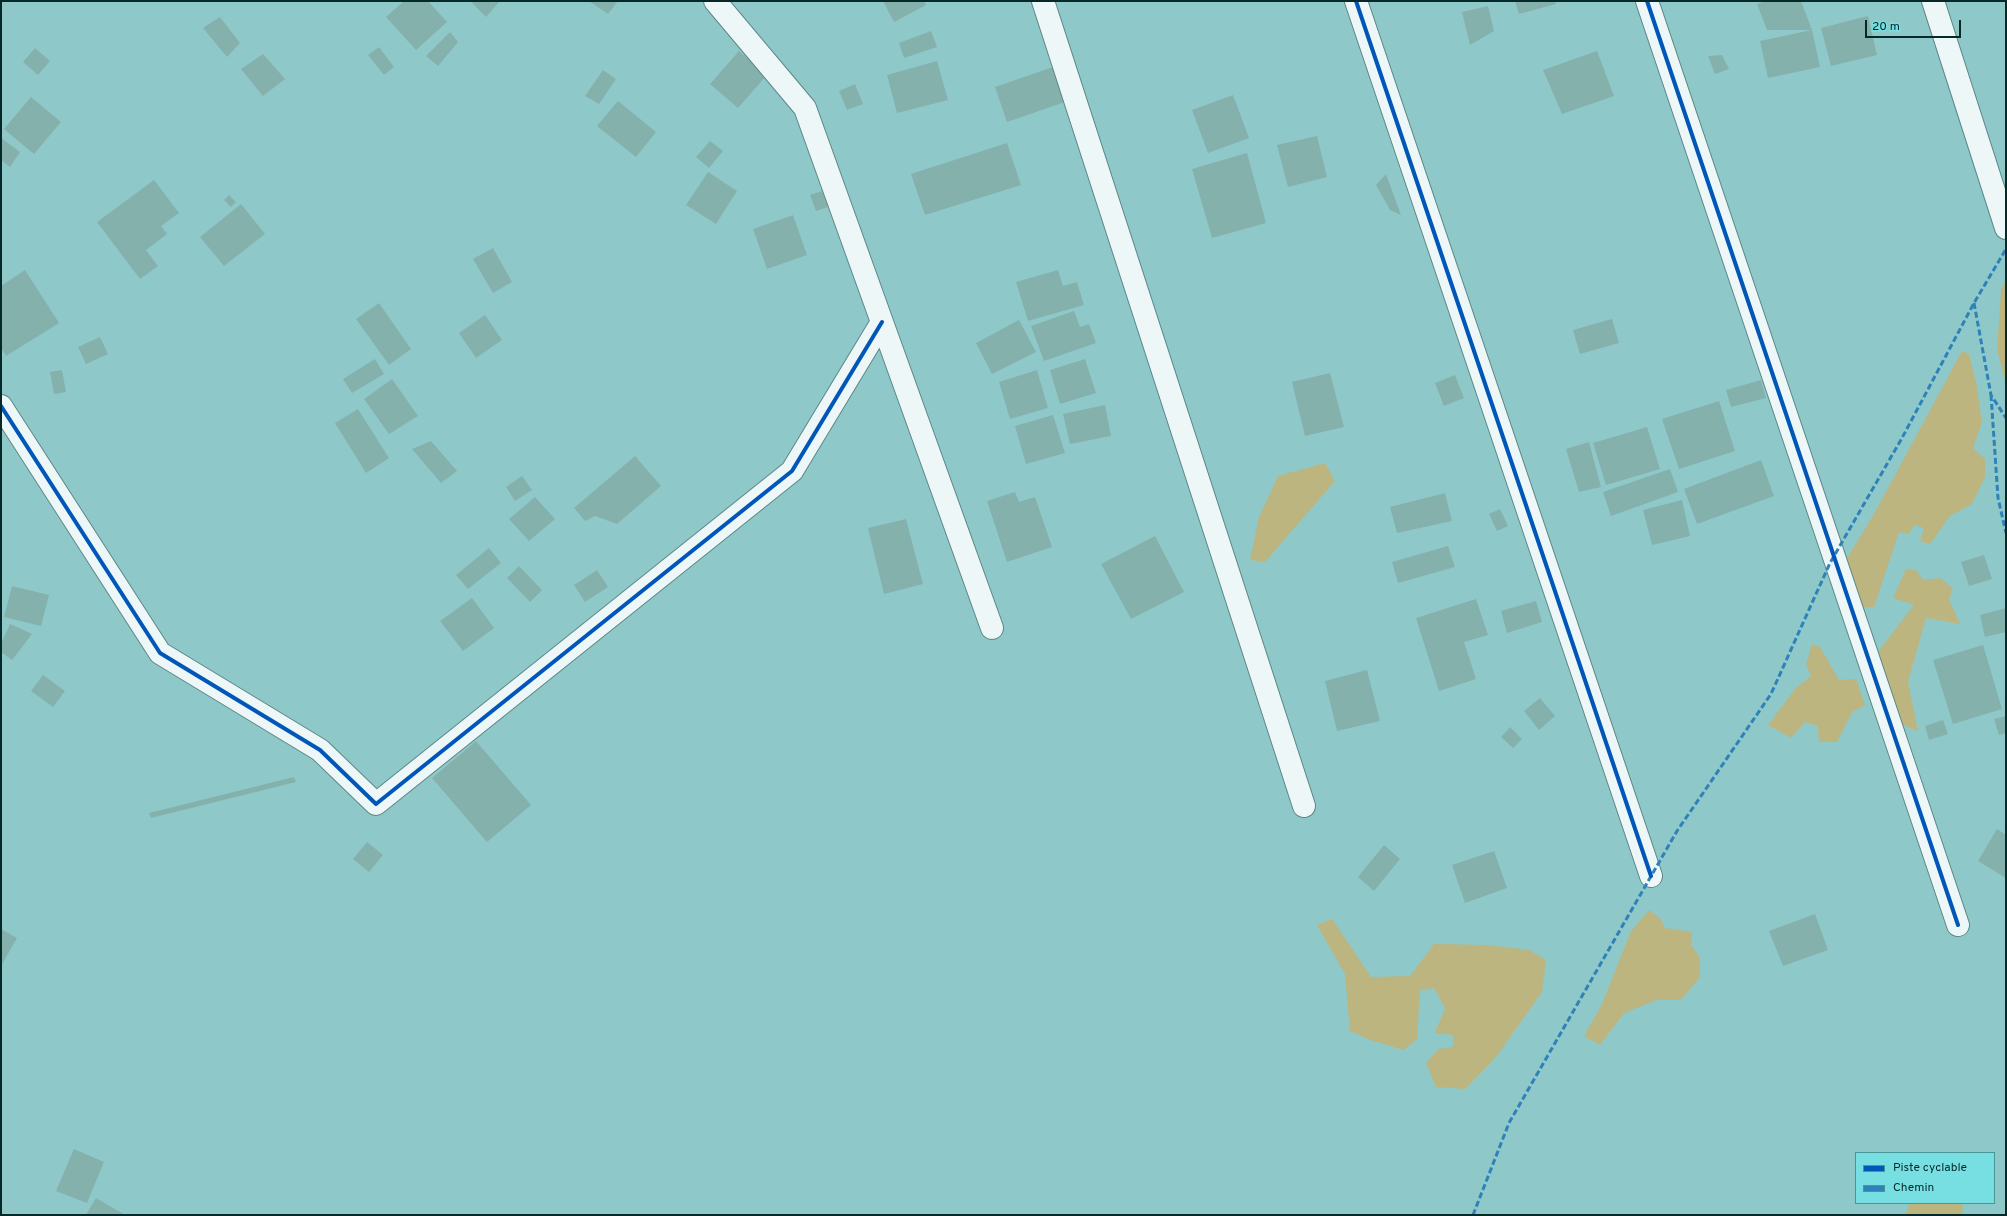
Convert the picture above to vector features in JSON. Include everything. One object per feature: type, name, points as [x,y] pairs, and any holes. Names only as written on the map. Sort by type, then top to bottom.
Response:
[{"type":"street","points":[[715,1],[805,108],[992,628]]},
{"type":"street","points":[[1043,1],[1304,806]]},
{"type":"street","points":[[1356,1],[1651,876]]},
{"type":"street","points":[[1647,1],[1958,925]]},
{"type":"street","points":[[1933,1],[2006,228]]},
{"type":"street","points":[[1,406],[160,653],[320,750],[376,804],[792,471],[882,322]]},
{"type":"shaded area","points":[[2006,280],[2006,384],[1997,350],[2001,289]]},
{"type":"shaded area","points":[[1962,351],[1969,354],[1976,382],[1982,422],[1973,448],[1985,459],[1985,477],[1972,504],[1950,516],[1930,544],[1920,541],[1924,528],[1915,525],[1908,534],[1899,532],[1874,607],[1855,607],[1839,571],[1874,514]]},
{"type":"shaded area","points":[[1325,463],[1335,481],[1265,562],[1250,560],[1259,517],[1278,476]]},
{"type":"shaded area","points":[[1906,569],[1916,570],[1923,580],[1941,578],[1953,589],[1949,599],[1960,624],[1926,618],[1908,682],[1918,731],[1896,722],[1877,653],[1914,605],[1893,598]]},
{"type":"shaded area","points":[[1812,644],[1820,647],[1839,680],[1856,679],[1865,705],[1852,712],[1837,742],[1819,742],[1818,726],[1805,722],[1791,738],[1768,725],[1795,689],[1811,676],[1806,664]]},
{"type":"shaded area","points":[[1649,910],[1660,918],[1665,928],[1692,932],[1691,945],[1700,957],[1700,977],[1681,1000],[1657,1000],[1624,1013],[1600,1045],[1584,1036],[1602,1004],[1631,931]]},
{"type":"shaded area","points":[[1332,919],[1371,977],[1410,976],[1434,944],[1488,945],[1529,950],[1546,960],[1542,992],[1496,1057],[1465,1089],[1436,1087],[1426,1063],[1438,1049],[1453,1047],[1453,1035],[1435,1033],[1445,1008],[1434,988],[1420,990],[1417,1039],[1404,1050],[1370,1040],[1350,1031],[1345,974],[1317,925]]},
{"type":"shaded area","points":[[1910,1204],[1961,1204],[1963,1206],[1962,1215],[1905,1215]]},
{"type":"building","points":[[404,1],[428,1],[447,22],[416,50],[386,17]]},
{"type":"building","points":[[474,1],[500,1],[486,17],[472,3]]},
{"type":"building","points":[[589,1],[618,1],[608,14]]},
{"type":"building","points":[[883,1],[924,1],[926,5],[894,22]]},
{"type":"building","points":[[1515,1],[1555,1],[1556,4],[1519,14]]},
{"type":"building","points":[[1766,1],[1801,1],[1812,30],[1767,30],[1757,4]]},
{"type":"building","points":[[1488,6],[1494,31],[1470,45],[1462,12]]},
{"type":"building","points":[[1868,16],[1877,55],[1831,66],[1821,28]]},
{"type":"building","points":[[220,17],[240,43],[227,57],[203,28]]},
{"type":"building","points":[[1812,30],[1820,67],[1768,78],[1760,41]]},
{"type":"building","points":[[931,31],[937,47],[904,58],[899,43]]},
{"type":"building","points":[[450,32],[458,42],[438,66],[426,56]]},
{"type":"building","points":[[379,47],[394,67],[384,75],[368,55]]},
{"type":"building","points":[[35,48],[50,61],[38,75],[23,62]]},
{"type":"building","points":[[739,51],[767,75],[738,108],[710,84]]},
{"type":"building","points":[[1597,51],[1614,96],[1562,114],[1543,70]]},
{"type":"building","points":[[263,54],[285,79],[263,96],[241,69]]},
{"type":"building","points":[[1722,55],[1729,69],[1715,74],[1708,56]]},
{"type":"building","points":[[937,61],[948,100],[897,113],[887,75]]},
{"type":"building","points":[[1053,67],[1065,102],[1007,122],[995,87]]},
{"type":"building","points":[[603,70],[616,79],[599,104],[585,96]]},
{"type":"building","points":[[855,84],[863,104],[847,110],[839,91]]},
{"type":"building","points":[[1233,95],[1249,138],[1208,153],[1192,110]]},
{"type":"building","points":[[31,97],[61,122],[34,154],[4,129]]},
{"type":"building","points":[[618,101],[656,132],[636,157],[597,126]]},
{"type":"building","points":[[1317,136],[1327,177],[1288,187],[1277,145]]},
{"type":"building","points":[[1,138],[20,152],[10,167],[1,160]]},
{"type":"building","points":[[710,141],[723,151],[709,168],[696,157]]},
{"type":"building","points":[[1007,143],[1021,185],[925,215],[911,174]]},
{"type":"building","points":[[1247,153],[1266,223],[1212,238],[1192,169]]},
{"type":"building","points":[[708,172],[737,191],[716,224],[686,205]]},
{"type":"building","points":[[1386,174],[1401,215],[1390,210],[1376,185]]},
{"type":"building","points":[[154,180],[179,213],[161,226],[167,234],[146,250],[158,266],[140,279],[97,222]]},
{"type":"building","points":[[822,191],[828,207],[816,211],[810,195]]},
{"type":"building","points":[[229,195],[236,202],[231,207],[224,200]]},
{"type":"building","points":[[241,204],[265,234],[224,266],[200,237]]},
{"type":"building","points":[[793,215],[807,255],[767,269],[753,229]]},
{"type":"building","points":[[493,248],[512,282],[493,293],[473,259]]},
{"type":"building","points":[[25,270],[59,323],[6,356],[1,348],[1,286]]},
{"type":"building","points":[[1058,270],[1063,286],[1077,282],[1084,305],[1028,321],[1016,282]]},
{"type":"building","points":[[379,303],[411,349],[389,365],[356,319]]},
{"type":"building","points":[[1074,311],[1080,327],[1089,324],[1096,343],[1044,361],[1031,326]]},
{"type":"building","points":[[485,315],[502,340],[476,358],[459,333]]},
{"type":"building","points":[[1612,319],[1619,343],[1580,354],[1573,330]]},
{"type":"building","points":[[1019,320],[1036,352],[992,374],[976,343]]},
{"type":"building","points":[[100,337],[108,354],[86,364],[78,347]]},
{"type":"building","points":[[375,359],[384,374],[352,393],[343,379]]},
{"type":"building","points":[[1085,359],[1096,393],[1060,404],[1050,370]]},
{"type":"building","points":[[62,370],[66,392],[54,394],[50,372]]},
{"type":"building","points":[[1037,370],[1048,408],[1010,419],[999,382]]},
{"type":"building","points":[[1330,373],[1344,427],[1305,436],[1292,382]]},
{"type":"building","points":[[1455,375],[1464,398],[1444,406],[1435,383]]},
{"type":"building","points":[[392,379],[418,416],[389,434],[364,399]]},
{"type":"building","points":[[1761,380],[1766,398],[1731,407],[1726,390]]},
{"type":"building","points":[[1719,401],[1735,451],[1679,469],[1662,419]]},
{"type":"building","points":[[1105,405],[1111,436],[1070,444],[1063,414]]},
{"type":"building","points":[[358,409],[389,458],[366,473],[335,423]]},
{"type":"building","points":[[1053,415],[1065,453],[1026,464],[1015,426]]},
{"type":"building","points":[[1647,427],[1660,469],[1606,485],[1593,443]]},
{"type":"building","points":[[431,441],[457,471],[441,483],[412,449]]},
{"type":"building","points":[[1589,442],[1601,487],[1579,492],[1566,449]]},
{"type":"building","points":[[635,456],[661,486],[617,524],[595,516],[585,521],[574,508]]},
{"type":"building","points":[[1761,460],[1774,496],[1697,524],[1684,489]]},
{"type":"building","points":[[1670,469],[1678,492],[1611,516],[1603,492]]},
{"type":"building","points":[[522,476],[532,490],[515,501],[506,487]]},
{"type":"building","points":[[1015,492],[1019,502],[1035,497],[1052,547],[1007,562],[987,501]]},
{"type":"building","points":[[1445,493],[1452,521],[1397,533],[1390,507]]},
{"type":"building","points":[[535,497],[555,519],[529,541],[509,519]]},
{"type":"building","points":[[1682,500],[1690,536],[1652,545],[1643,510]]},
{"type":"building","points":[[1500,509],[1508,526],[1497,531],[1489,514]]},
{"type":"building","points":[[906,519],[923,584],[884,594],[868,528]]},
{"type":"building","points":[[1155,536],[1184,592],[1131,619],[1101,564]]},
{"type":"building","points":[[1448,546],[1455,567],[1398,583],[1392,562]]},
{"type":"building","points":[[489,548],[501,563],[468,589],[456,575]]},
{"type":"building","points":[[1984,555],[1992,579],[1969,586],[1961,562]]},
{"type":"building","points":[[519,566],[542,590],[530,602],[507,578]]},
{"type":"building","points":[[597,570],[608,587],[585,602],[574,585]]},
{"type":"building","points":[[12,586],[49,595],[41,626],[4,617]]},
{"type":"building","points":[[472,598],[494,628],[463,651],[440,621]]},
{"type":"building","points":[[1476,599],[1488,635],[1464,642],[1476,679],[1439,691],[1416,618]]},
{"type":"building","points":[[1536,601],[1542,622],[1507,633],[1501,611]]},
{"type":"building","points":[[2006,608],[2006,632],[1985,637],[1980,615]]},
{"type":"building","points":[[10,624],[32,634],[12,660],[1,652],[1,644]]},
{"type":"building","points":[[1983,645],[2002,709],[1953,724],[1933,660]]},
{"type":"building","points":[[1367,670],[1380,721],[1337,731],[1325,681]]},
{"type":"building","points":[[43,675],[65,691],[53,707],[31,691]]},
{"type":"building","points":[[1540,698],[1555,716],[1539,730],[1524,711]]},
{"type":"building","points":[[2006,716],[2006,733],[1999,735],[1994,719]]},
{"type":"building","points":[[1943,720],[1948,734],[1929,740],[1925,726]]},
{"type":"building","points":[[1510,727],[1522,739],[1513,748],[1501,737]]},
{"type":"building","points":[[476,741],[531,805],[487,842],[432,778]]},
{"type":"building","points":[[294,777],[296,782],[151,818],[149,813]]},
{"type":"building","points":[[1997,829],[2006,835],[2006,878],[1978,861]]},
{"type":"building","points":[[367,842],[383,855],[369,872],[353,859]]},
{"type":"building","points":[[1384,845],[1400,859],[1374,891],[1358,877]]},
{"type":"building","points":[[1494,851],[1507,888],[1465,903],[1452,865]]},
{"type":"building","points":[[1815,914],[1828,950],[1783,966],[1769,931]]},
{"type":"building","points":[[1,929],[17,938],[1,966]]},
{"type":"building","points":[[74,1149],[104,1162],[87,1203],[56,1191]]},
{"type":"building","points":[[96,1198],[125,1215],[86,1215]]},
{"type":"marked path","points":[[1473,1215],[1509,1123],[1677,831],[1771,694],[1830,563],[1902,438],[1974,303],[2006,249]]},
{"type":"marked path","points":[[1974,303],[1991,395],[2006,418]]},
{"type":"marked path","points":[[1991,395],[1998,498],[2006,533]]},
{"type":"cycle path","points":[[1356,1],[1651,876]]},
{"type":"cycle path","points":[[1647,1],[1958,925]]},
{"type":"cycle path","points":[[1,406],[160,653],[320,750],[376,804],[792,471],[882,322]]}]
